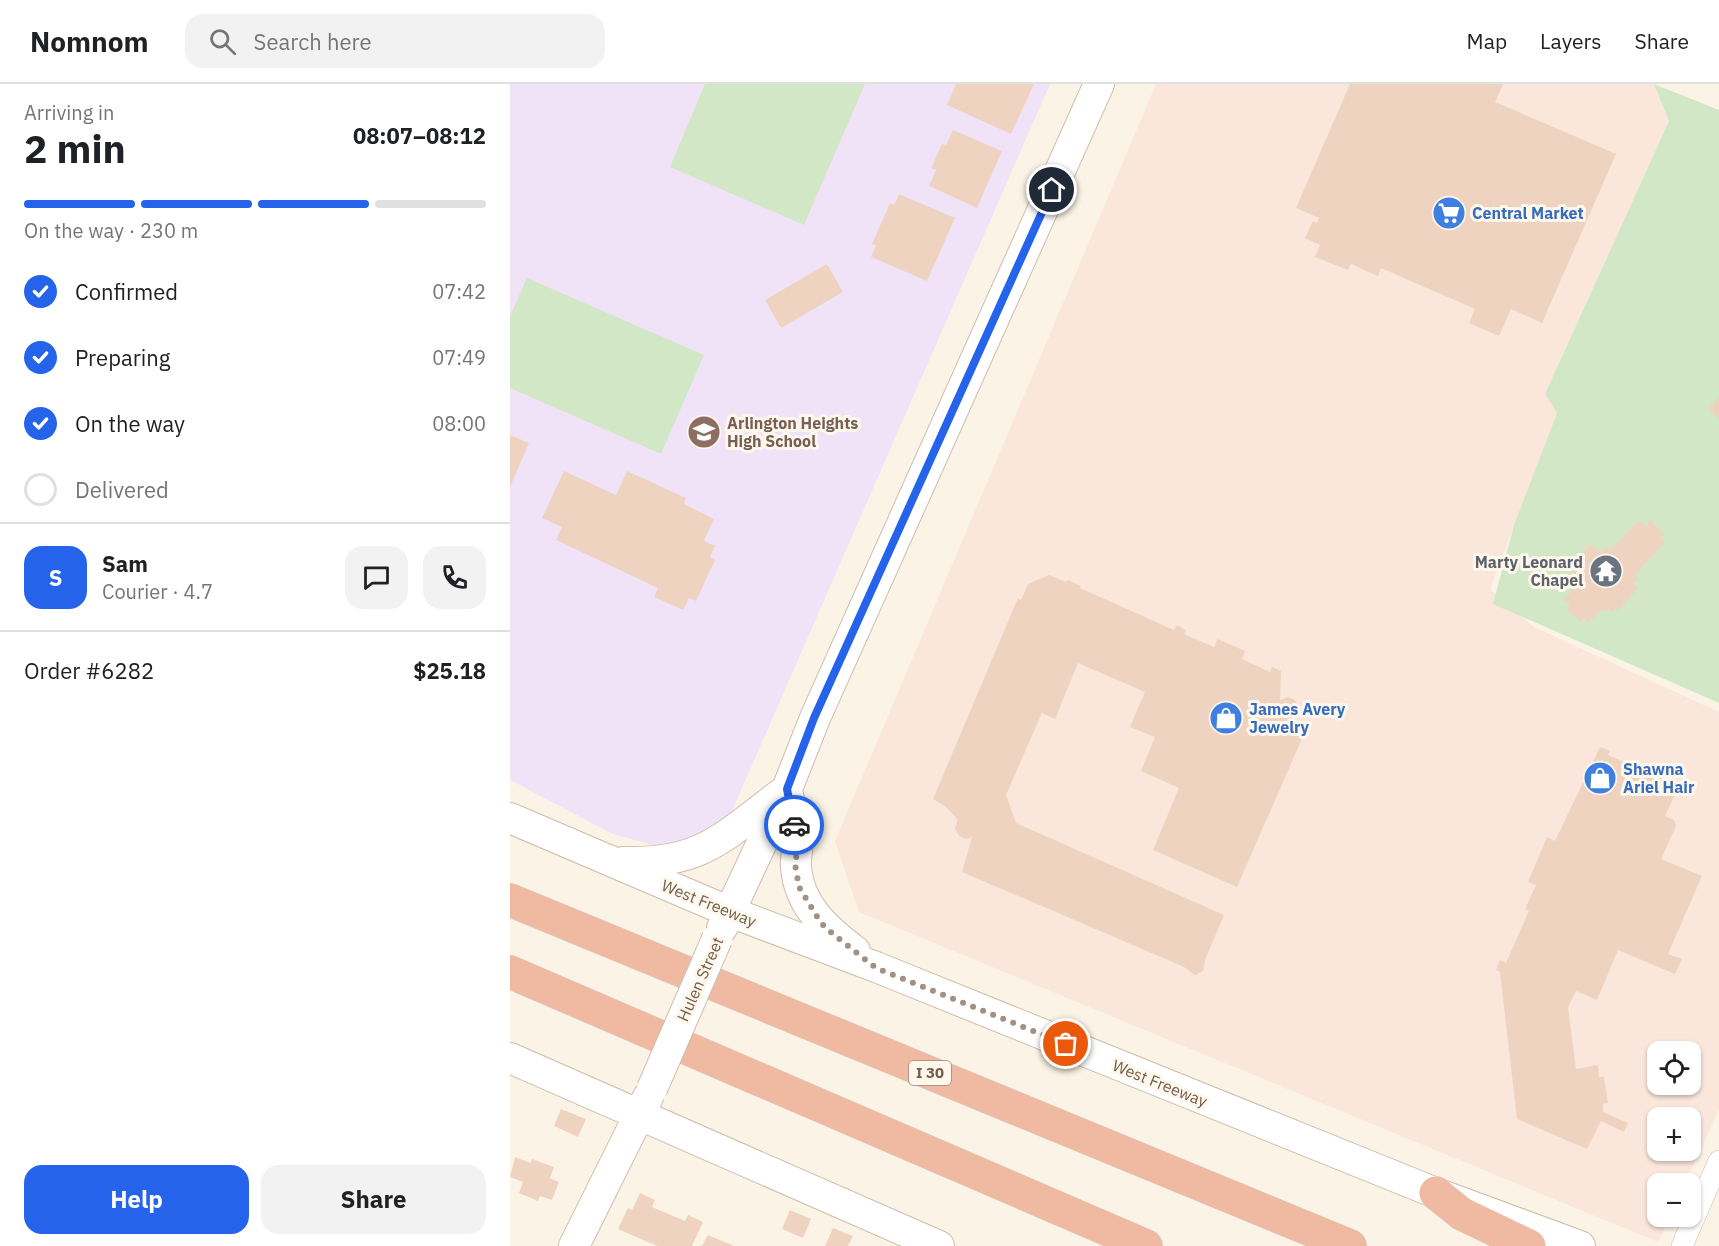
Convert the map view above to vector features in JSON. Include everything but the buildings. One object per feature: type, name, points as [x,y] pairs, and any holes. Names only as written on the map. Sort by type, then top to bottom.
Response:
[{"type":"highway","name":"I 30","points":[[510,900],[1350,1246]]},
{"type":"highway","points":[[510,972],[1146,1246]]},
{"type":"highway","points":[[1436,1193],[1462,1214],[1529,1246]]},
{"type":"main road","name":"Hulen Street","points":[[574,1246],[652,1089],[717,939],[787,789],[818,711],[1099,84]]},
{"type":"main road","points":[[609,861],[666,861],[684,858],[705,849],[787,789],[798,847],[795,864],[804,898],[821,923],[876,968]]},
{"type":"main road","name":"West Freeway","points":[[510,818],[730,912],[876,968],[1436,1193],[1580,1246]]},
{"type":"main road","points":[[510,1058],[939,1246]]},
{"type":"street","points":[[1682,1246],[1719,1161]]},
{"type":"shaded area","name":"Arlington Heights High School","points":[[510,84],[1050,84],[731,813],[711,834],[686,844],[653,845],[613,834],[510,780]]},
{"type":"shaded area","points":[[1156,84],[1654,84],[1669,121],[1545,394],[1557,413],[1490,589],[1534,627],[1719,712],[1719,1110],[1701,1149],[1701,1107],[1647,1107],[1647,1161],[1695,1161],[1690,1173],[1647,1173],[1647,1227],[1665,1227],[1658,1242],[859,912],[835,841]]},
{"type":"green space","points":[[705,84],[865,84],[804,225],[670,167]]},
{"type":"green space","points":[[1654,84],[1719,110],[1719,703],[1493,604],[1514,525],[1557,413],[1545,394],[1669,121]]},
{"type":"green space","points":[[527,278],[704,355],[661,454],[510,388],[510,316]]},
{"type":"way so far","points":[[794,825],[798,847],[795,864],[799,887],[821,923],[833,934],[876,968],[1066,1044]]},
{"type":"place","name":"Central Market","points":[[1449,213]]},
{"type":"place","name":"Arlington Heights High School","points":[[704,432]]},
{"type":"place","name":"Marty Leonard Chapel","points":[[1606,571]]},
{"type":"place","name":"James Avery Jewelry","points":[[1226,718]]},
{"type":"place","name":"Shawna Ariel Hair","points":[[1600,778]]},
{"type":"route","points":[[794,825],[787,789],[814,718],[1052,190]]}]
